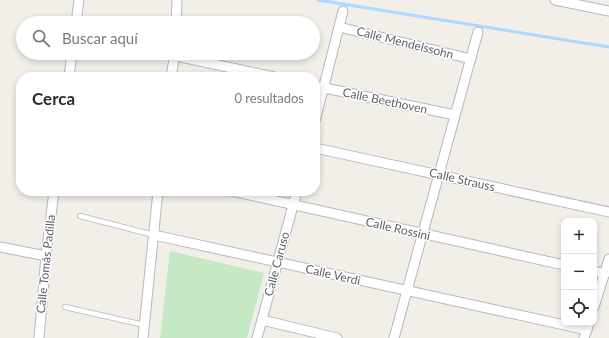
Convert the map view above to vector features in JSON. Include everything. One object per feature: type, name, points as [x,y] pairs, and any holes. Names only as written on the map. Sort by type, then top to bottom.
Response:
[{"type":"street","points":[[77,16],[79,0]]},
{"type":"street","points":[[176,16],[177,0]]},
{"type":"street","points":[[554,0],[596,4],[609,10]]},
{"type":"street","points":[[320,84],[343,11]]},
{"type":"street","name":"Calle Mendelssohn","points":[[339,27],[471,59]]},
{"type":"street","points":[[394,338],[478,32]]},
{"type":"street","points":[[70,72],[71,60]]},
{"type":"street","points":[[172,72],[174,60]]},
{"type":"street","points":[[198,60],[252,72]]},
{"type":"street","name":"Calle Beethoven","points":[[320,87],[455,115]]},
{"type":"street","name":"Calle Strauss","points":[[320,149],[609,212]]},
{"type":"street","name":"Calle Tomás Padilla","points":[[39,338],[46,256],[53,196]]},
{"type":"street","points":[[143,338],[158,196]]},
{"type":"street","name":"Calle Rossini","points":[[254,196],[561,264]]},
{"type":"street","name":"Calle Caruso","points":[[257,338],[296,196]]},
{"type":"street","name":"Calle Verdi","points":[[154,235],[586,330]]},
{"type":"street","points":[[0,247],[46,256]]},
{"type":"street","points":[[597,298],[609,259]]},
{"type":"street","points":[[597,272],[605,274]]},
{"type":"street","points":[[262,320],[337,338]]},
{"type":"lane","name":"Calle Verdi","points":[[80,216],[154,235]]},
{"type":"lane","points":[[65,307],[144,325]]},
{"type":"green space","points":[[170,251],[264,273],[247,338],[160,338]]},
{"type":"waterway","points":[[318,0],[609,47]]}]
